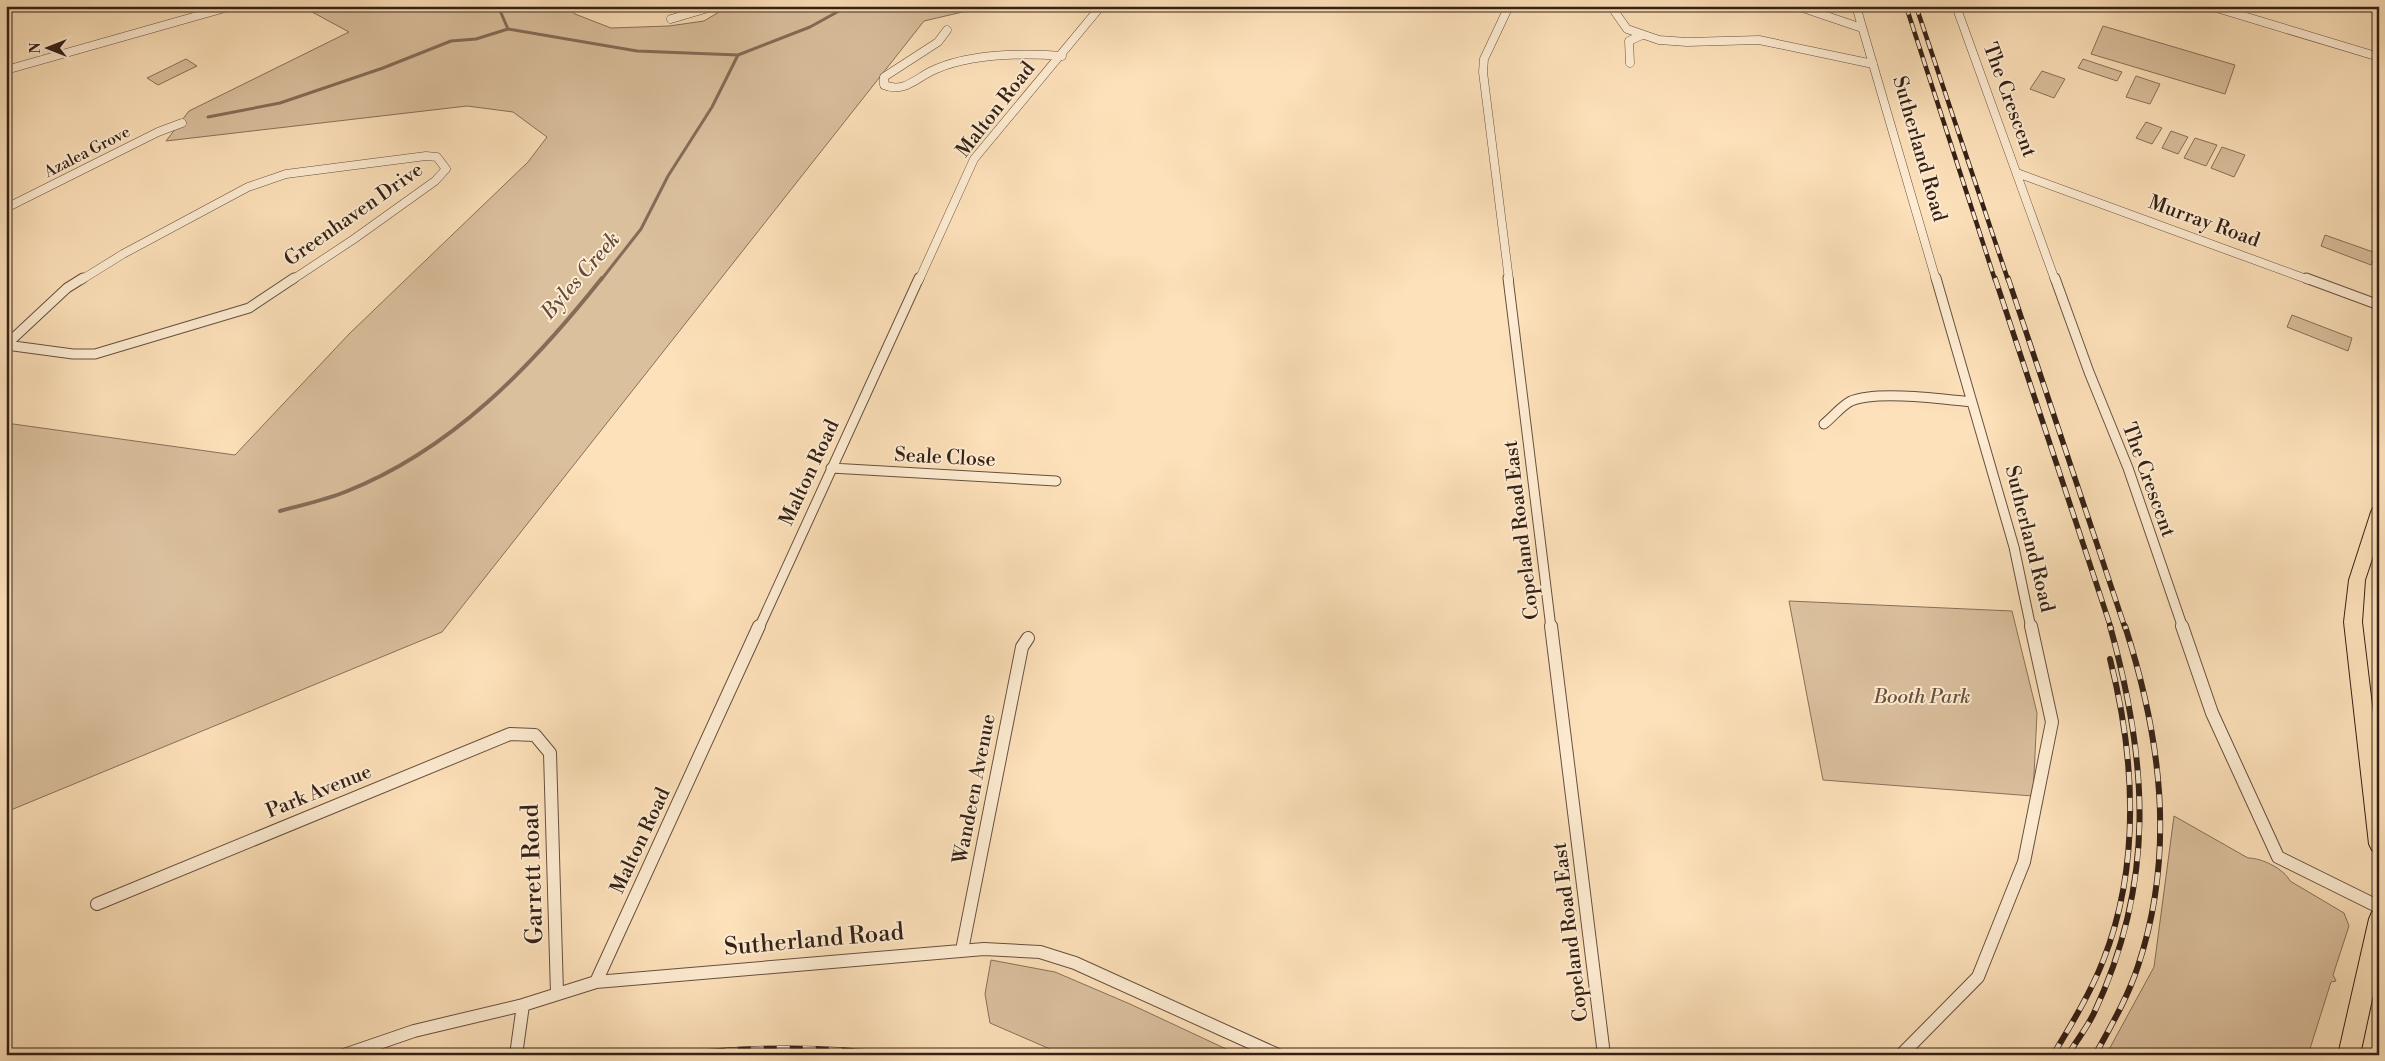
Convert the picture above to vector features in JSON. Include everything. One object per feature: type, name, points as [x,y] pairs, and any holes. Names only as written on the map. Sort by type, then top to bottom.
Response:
[{"type":"main road","points":[[2379,512],[2357,580],[2353,622],[2379,844]]},
{"type":"main road","points":[[2349,1055],[2379,919]]},
{"type":"street","points":[[6,70],[232,6]]},
{"type":"street","points":[[671,19],[715,6]]},
{"type":"street","name":"Malton Road","points":[[596,982],[974,159],[1062,56],[1101,6]]},
{"type":"street","name":"Copeland Road East","points":[[1509,6],[1484,59],[1483,72],[1604,1055]]},
{"type":"street","points":[[1796,6],[1862,28]]},
{"type":"street","name":"Sutherland Road","points":[[1856,6],[2014,547],[2052,722],[2024,862],[1978,977],[1901,1055]]},
{"type":"street","name":"The Crescent","points":[[1956,6],[2089,372],[2128,468],[2212,713],[2278,857],[2379,907]]},
{"type":"street","points":[[2210,6],[2379,57]]},
{"type":"street","points":[[1615,12],[1625,28],[1642,35],[1679,42],[1759,40],[1874,64]]},
{"type":"street","points":[[947,30],[938,42],[884,77],[884,85],[890,89],[903,87],[937,69],[973,60],[1048,54],[1062,56]]},
{"type":"street","points":[[1630,63],[1629,41],[1642,35]]},
{"type":"street","name":"Azalea Grove","points":[[6,208],[158,132],[182,123]]},
{"type":"street","name":"Greenhaven Drive","points":[[426,156],[437,156],[446,169],[435,180],[354,239],[249,308],[94,354],[73,354],[6,345],[68,288],[123,254],[248,187],[286,174],[426,156]]},
{"type":"street","name":"Murray Road","points":[[2017,173],[2379,305]]},
{"type":"street","points":[[1824,424],[1852,401],[1885,397],[1938,398],[1972,402]]},
{"type":"street","name":"Seale Close","points":[[831,468],[1056,482]]},
{"type":"street","name":"Wandeen Avenue","points":[[962,950],[1022,647],[1028,638]]},
{"type":"street","name":"Park Avenue","points":[[97,904],[510,734],[535,735],[550,753]]},
{"type":"street","name":"Garrett Road","points":[[550,753],[558,993]]},
{"type":"street","name":"Sutherland Road","points":[[344,1055],[414,1031],[523,1004],[596,982],[962,950],[1011,949],[1040,952],[1075,963],[1278,1055]]},
{"type":"street","points":[[516,1055],[523,1004]]},
{"type":"green space","points":[[301,6],[566,6],[575,14],[611,28],[669,26],[704,21],[729,6],[988,6],[924,21],[442,632],[6,812],[6,423],[235,455],[349,334],[528,162],[547,137],[513,112],[467,106],[166,141],[189,111],[349,32]]},
{"type":"green space","points":[[2103,26],[2235,65],[2225,94],[2091,54]]},
{"type":"green space","points":[[186,59],[197,66],[158,85],[147,78]]},
{"type":"green space","points":[[2083,59],[2122,72],[2117,81],[2078,68]]},
{"type":"green space","points":[[2042,71],[2065,79],[2054,98],[2030,89]]},
{"type":"green space","points":[[2136,76],[2160,84],[2150,104],[2126,97]]},
{"type":"green space","points":[[2146,122],[2162,128],[2152,144],[2136,138]]},
{"type":"green space","points":[[2171,131],[2188,137],[2178,154],[2162,148]]},
{"type":"green space","points":[[2195,138],[2217,145],[2206,166],[2184,158]]},
{"type":"green space","points":[[2222,147],[2245,155],[2234,177],[2211,168]]},
{"type":"green space","points":[[2325,235],[2376,253],[2371,265],[2321,246]]},
{"type":"green space","points":[[2292,315],[2352,338],[2348,351],[2287,327]]},
{"type":"green space","name":"Booth Park","points":[[1789,601],[2012,611],[2037,713],[2033,796],[1823,780]]},
{"type":"green space","points":[[2174,816],[2248,858],[2254,858],[2272,865],[2283,872],[2290,881],[2344,913],[2349,926],[2333,975],[2336,981],[2331,982],[2308,1055],[2106,1055],[2154,967]]},
{"type":"green space","points":[[991,960],[1055,972],[1130,1004],[1239,1055],[1071,1055],[1050,1049],[990,1023],[985,994]]},
{"type":"waterway","points":[[498,6],[508,29]]},
{"type":"waterway","name":"Byles Creek","points":[[738,55],[810,27],[848,6]]},
{"type":"waterway","points":[[208,117],[280,103],[383,68],[451,41],[476,39],[508,29]]},
{"type":"waterway","points":[[508,29],[637,51],[738,55]]},
{"type":"waterway","name":"Byles Creek","points":[[601,280],[641,229],[668,176],[712,107],[738,55]]},
{"type":"waterway","name":"Byles Creek","points":[[280,511],[337,495],[384,474],[420,453],[455,429],[518,373],[547,343],[602,278]]},
{"type":"railway","points":[[1906,6],[1995,280]]},
{"type":"railway","points":[[1916,6],[2008,280]]},
{"type":"railway","points":[[1995,278],[2111,628]]},
{"type":"railway","points":[[2008,278],[2125,628]]},
{"type":"railway","points":[[2068,1055],[2091,1019],[2114,964],[2128,916],[2136,868],[2140,821],[2138,773],[2123,676],[2110,626]]},
{"type":"railway","points":[[2095,1055],[2134,978],[2150,923],[2157,881],[2160,838],[2159,795],[2155,753],[2148,710],[2125,626]]},
{"type":"railway","points":[[2053,1055],[2080,1009],[2098,973],[2115,924],[2124,887],[2129,849],[2129,772],[2125,734],[2110,659]]},
{"type":"railway","points":[[673,1055],[783,1048],[810,1048],[893,1055]]}]
